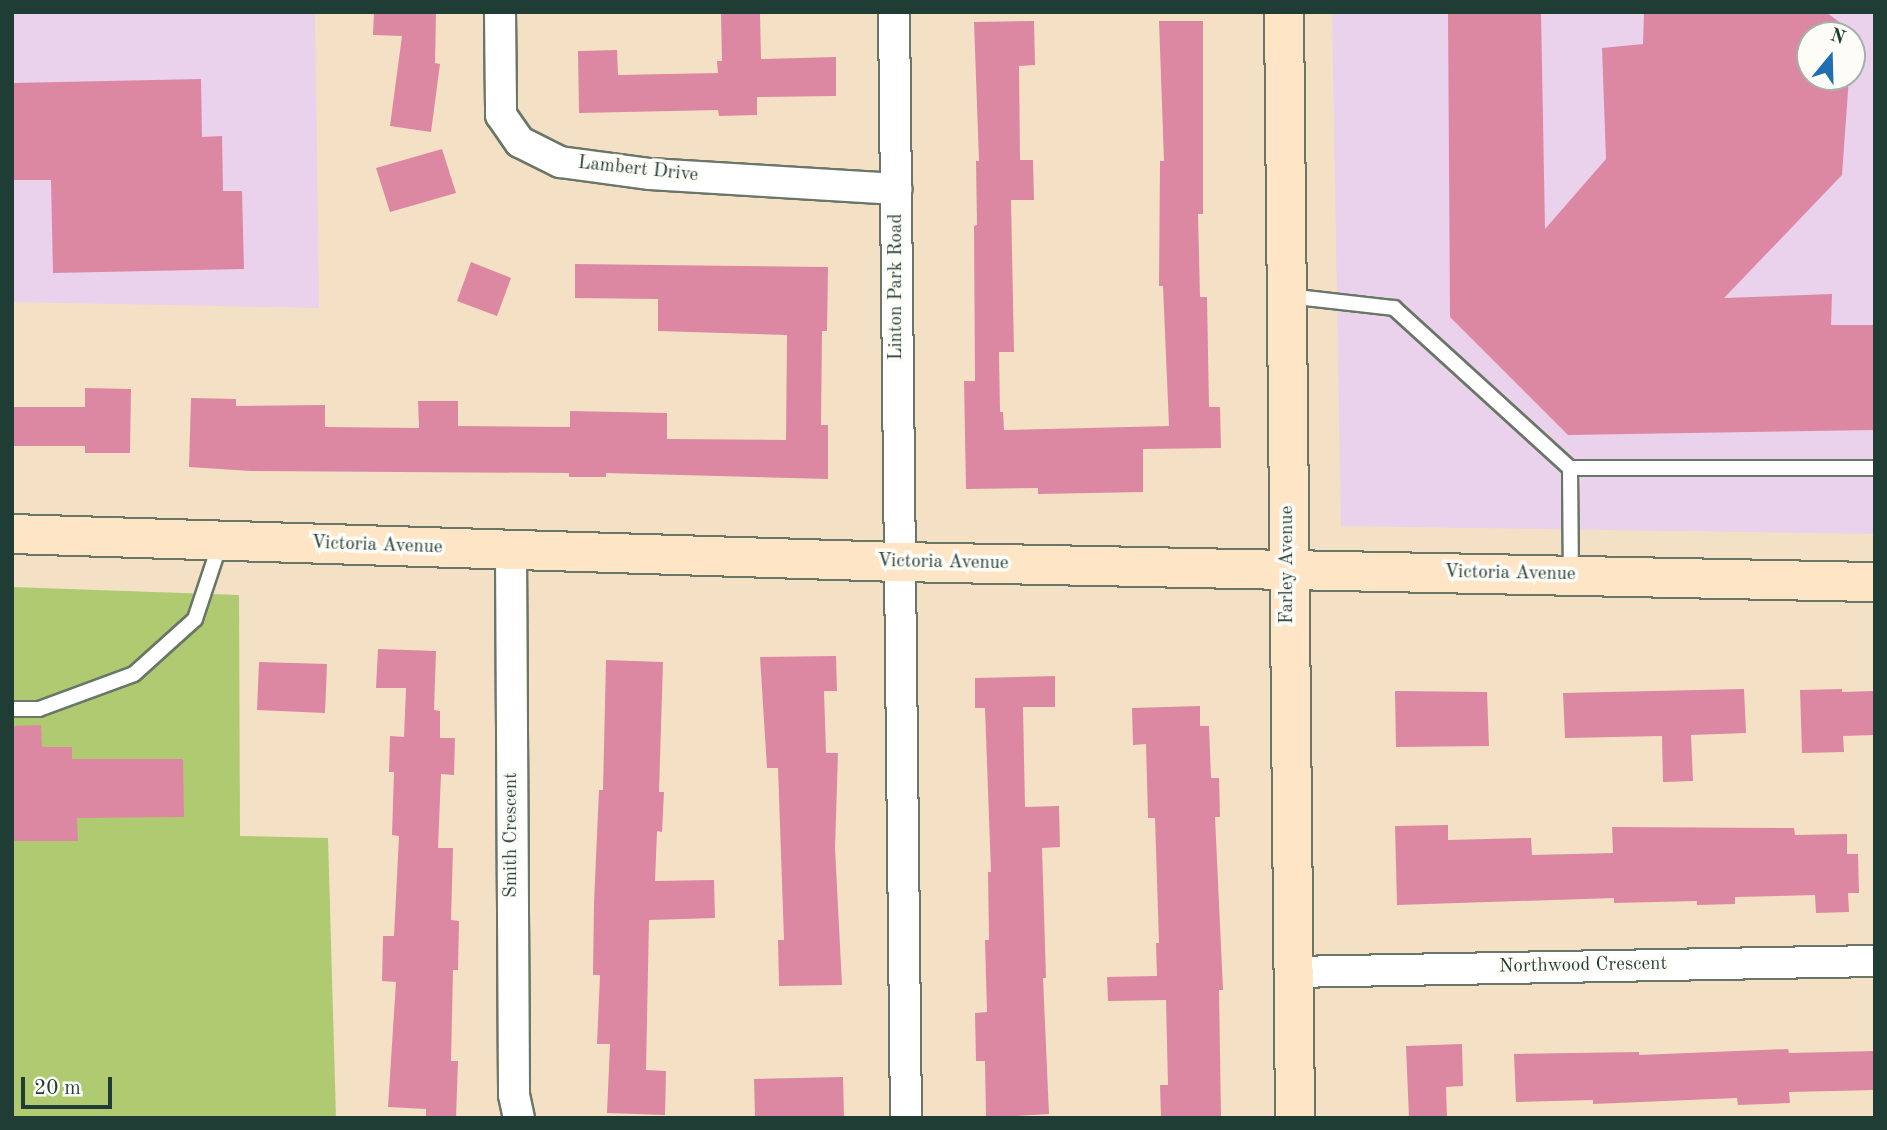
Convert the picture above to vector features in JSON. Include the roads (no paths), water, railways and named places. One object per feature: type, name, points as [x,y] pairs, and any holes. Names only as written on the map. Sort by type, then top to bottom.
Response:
[{"type":"street","name":"Lambert Drive","points":[[500,12],[501,115],[520,142],[560,162],[650,174],[897,189]]},
{"type":"street","name":"Linton Park Road","points":[[894,12],[900,562]]},
{"type":"street","name":"Farley Avenue","points":[[1284,12],[1295,1118]]},
{"type":"street","name":"Victoria Avenue","points":[[12,534],[900,562],[1875,582]]},
{"type":"street","name":"Smith Crescent","points":[[511,551],[514,1095],[519,1118]]},
{"type":"street","points":[[900,562],[906,1118]]},
{"type":"street","name":"Northwood Crescent","points":[[1292,972],[1875,961]]},
{"type":"lane","points":[[1286,296],[1394,308],[1570,468],[1875,468]]},
{"type":"lane","points":[[1570,468],[1571,576]]},
{"type":"lane","points":[[12,709],[39,709],[134,674],[195,619],[221,539]]}]
